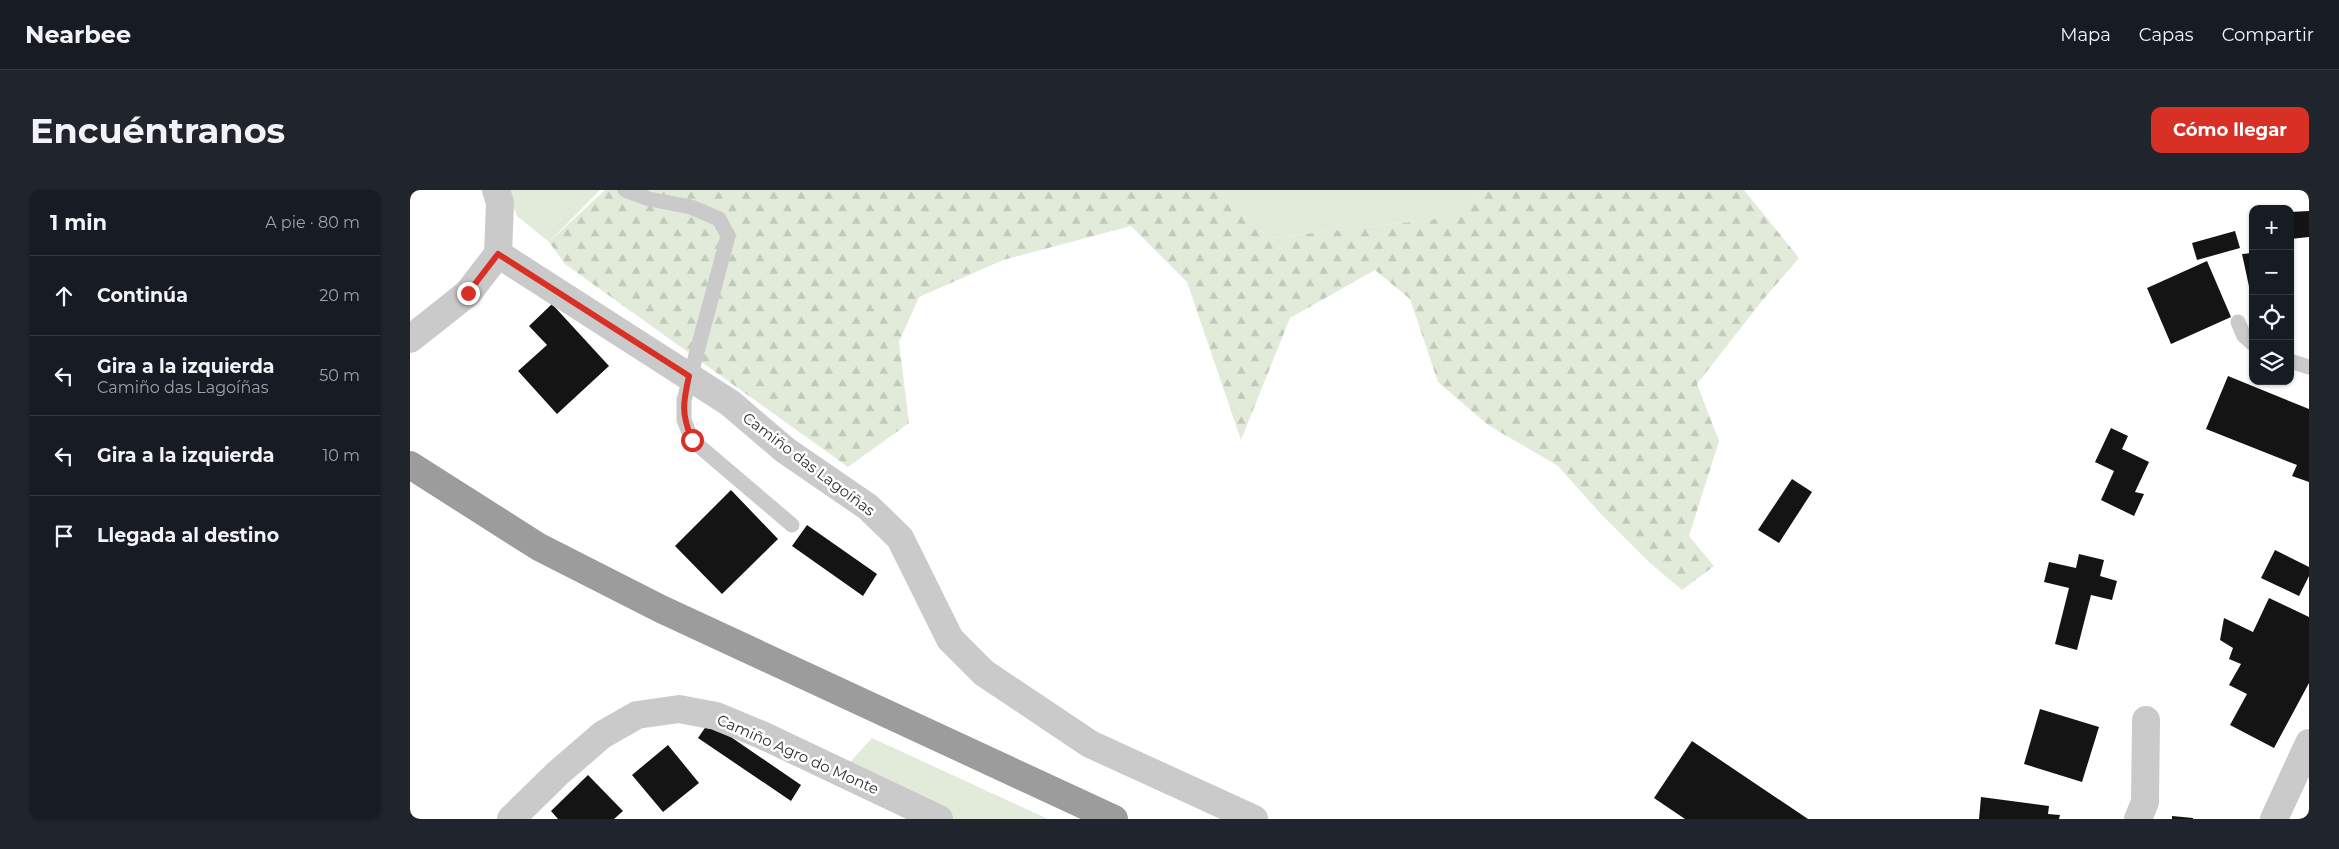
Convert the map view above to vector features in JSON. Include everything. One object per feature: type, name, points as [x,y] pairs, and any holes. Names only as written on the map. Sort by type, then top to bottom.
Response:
[{"type":"highway","points":[[410,464],[539,547],[652,605],[1114,819]]},
{"type":"street","points":[[410,339],[468,293],[498,254],[500,203],[496,190]]},
{"type":"street","name":"Camiño das Lagoíñas","points":[[498,254],[730,403],[800,460],[868,507],[900,538],[950,640],[984,673],[1090,744],[1254,819]]},
{"type":"street","name":"Camiño Agro do Monte","points":[[511,819],[558,773],[602,735],[637,715],[678,708],[716,716],[762,735],[939,819]]},
{"type":"street","points":[[2138,819],[2145,802],[2146,720]]},
{"type":"street","points":[[2274,819],[2309,743]]},
{"type":"lane","points":[[625,190],[649,199],[691,207],[719,219],[728,236],[689,376],[684,400],[684,420],[692,440],[792,525]]},
{"type":"lane","points":[[2238,322],[2244,336],[2249,340]]},
{"type":"lane","points":[[2294,362],[2309,367]]},
{"type":"green space","points":[[507,190],[600,190],[549,242],[517,216]]},
{"type":"green space","points":[[605,190],[1214,190],[1269,238],[1436,219],[1490,190],[1744,190],[1799,258],[1761,302],[1697,384],[1719,441],[1689,536],[1714,566],[1682,590],[1650,563],[1601,514],[1558,466],[1488,425],[1438,382],[1410,299],[1375,270],[1290,318],[1241,440],[1187,282],[1131,226],[1003,260],[919,297],[899,342],[909,423],[848,467],[565,264],[549,242]]},
{"type":"green space","points":[[1214,190],[1490,190],[1436,219],[1269,238]]},
{"type":"green space","points":[[872,738],[1048,819],[946,819],[841,772]]},
{"type":"building","points":[[2309,211],[2309,237],[2294,239],[2294,212]]},
{"type":"building","points":[[2235,231],[2240,248],[2197,260],[2192,243]]},
{"type":"building","points":[[2249,253],[2249,286],[2242,254]]},
{"type":"building","points":[[2207,261],[2231,317],[2171,344],[2147,288]]},
{"type":"building","points":[[552,304],[609,366],[557,414],[518,371],[547,345],[529,326]]},
{"type":"building","points":[[2228,376],[2309,409],[2309,482],[2292,476],[2297,465],[2206,429]]},
{"type":"building","points":[[2111,428],[2128,436],[2122,449],[2149,462],[2135,492],[2144,494],[2134,516],[2101,500],[2114,471],[2095,462]]},
{"type":"building","points":[[1792,479],[1812,492],[1779,543],[1758,530]]},
{"type":"building","points":[[731,490],[778,539],[722,594],[675,546]]},
{"type":"building","points":[[807,525],[877,574],[863,596],[792,546]]},
{"type":"building","points":[[2275,550],[2309,567],[2309,576],[2299,596],[2261,578]]},
{"type":"building","points":[[2079,554],[2104,560],[2100,576],[2117,581],[2112,600],[2091,595],[2077,650],[2055,644],[2069,588],[2044,582],[2049,562],[2076,568]]},
{"type":"building","points":[[2269,598],[2309,617],[2309,683],[2274,748],[2230,725],[2247,694],[2229,685],[2241,664],[2229,659],[2233,648],[2220,640],[2224,618],[2253,632]]},
{"type":"building","points":[[2040,709],[2099,727],[2082,782],[2024,764]]},
{"type":"building","points":[[709,722],[801,785],[791,801],[698,738]]},
{"type":"building","points":[[1692,741],[1808,819],[1685,819],[1654,798]]},
{"type":"building","points":[[668,745],[699,783],[663,812],[632,775]]},
{"type":"building","points":[[588,775],[623,811],[614,819],[558,819],[551,811]]},
{"type":"building","points":[[1981,797],[2049,806],[2048,814],[2060,815],[2059,819],[1979,819]]},
{"type":"building","points":[[2172,816],[2193,818],[2193,819],[2172,819]]},
{"type":"route","points":[[468,293],[498,254],[689,376],[684,400],[684,420],[692,440]]}]
